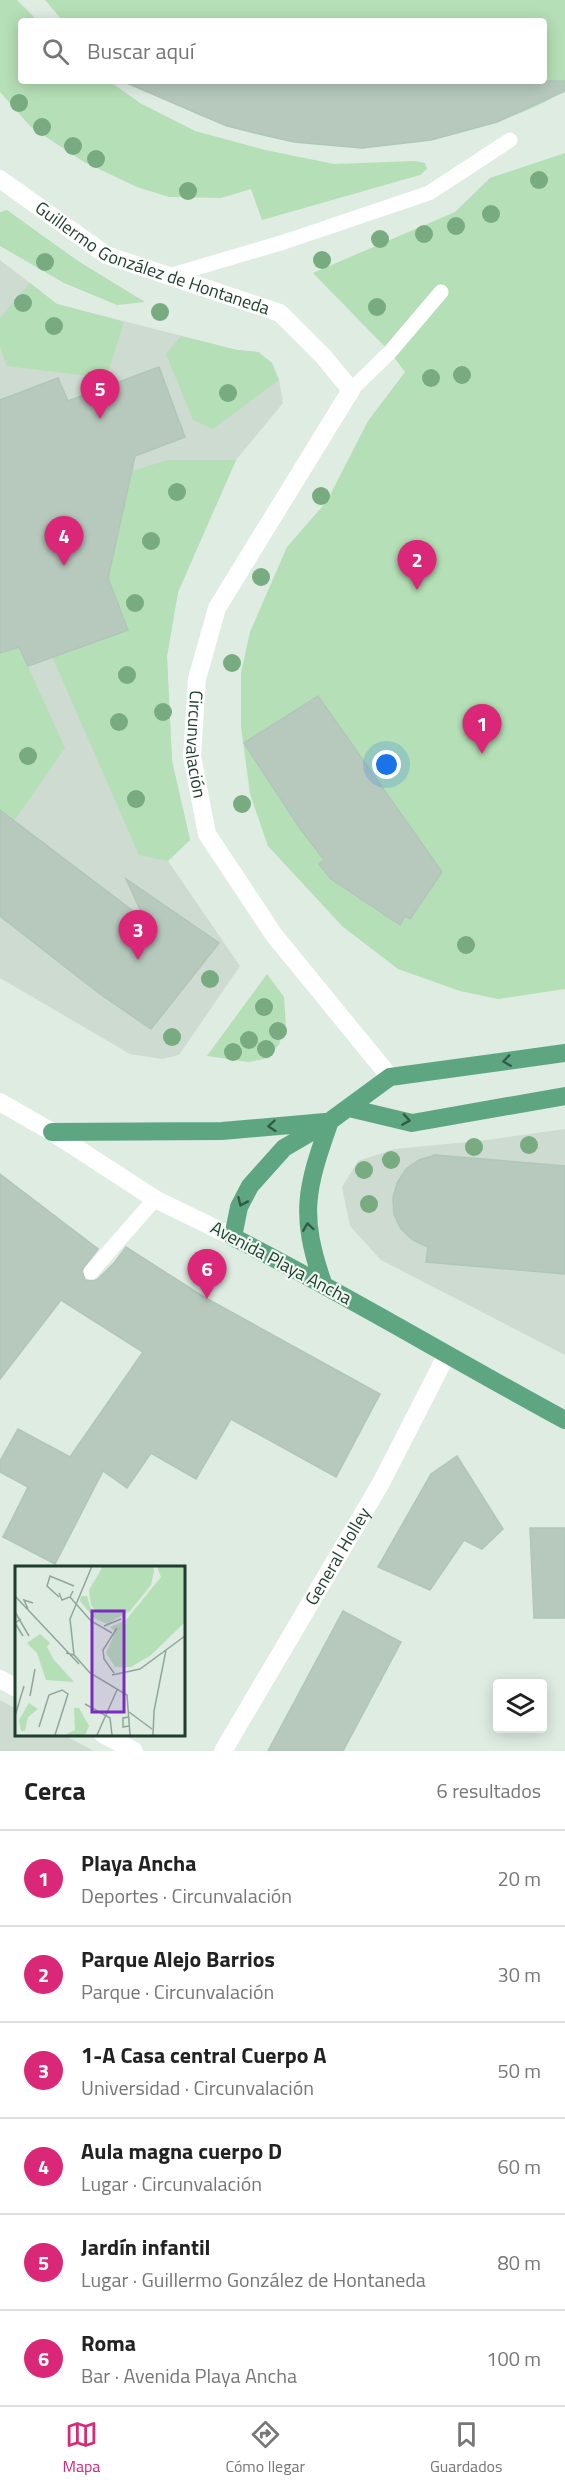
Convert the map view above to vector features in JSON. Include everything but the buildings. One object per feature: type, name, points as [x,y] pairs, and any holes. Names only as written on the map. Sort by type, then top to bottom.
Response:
[{"type":"main road","points":[[233,1237],[239,1208],[250,1186],[284,1148],[330,1121],[390,1077],[565,1053]]},
{"type":"main road","points":[[349,1108],[412,1123],[565,1096]]},
{"type":"main road","points":[[52,1132],[222,1131],[330,1121]]},
{"type":"main road","points":[[323,1283],[311,1249],[306,1213],[313,1168],[330,1121]]},
{"type":"main road","name":"Avenida Playa Ancha","points":[[233,1237],[323,1283],[446,1356],[565,1420]]},
{"type":"street","name":"Guillermo González de Hontaneda","points":[[0,178],[106,255],[280,313],[323,356],[351,390]]},
{"type":"street","name":"Circunvalación","points":[[351,390],[217,608],[197,679],[192,756],[207,834],[274,935],[390,1077]]},
{"type":"street","name":"Avenida Playa Ancha","points":[[0,1102],[52,1132],[155,1199],[233,1237]]},
{"type":"street","name":"General Holley","points":[[223,1751],[381,1483],[446,1356]]},
{"type":"street","points":[[0,1679],[15,1687]]},
{"type":"street","points":[[107,1736],[134,1751]]},
{"type":"lane","points":[[170,276],[284,242],[429,193],[510,141]]},
{"type":"lane","points":[[351,390],[390,352],[441,292]]},
{"type":"lane","points":[[91,1272],[155,1199]]},
{"type":"shaded area","points":[[0,260],[57,304],[237,350],[258,352],[272,363],[279,380],[283,403],[236,460],[178,592],[167,656],[172,761],[190,840],[168,861],[240,966],[179,1055],[162,1059],[130,1054],[0,978]]},
{"type":"shaded area","points":[[565,1129],[565,1355],[381,1260],[350,1226],[342,1187],[358,1161],[395,1149],[487,1140]]},
{"type":"shaded area","points":[[0,1700],[15,1708],[15,1736],[66,1736],[94,1751],[0,1751]]},
{"type":"green space","points":[[0,0],[17,0],[35,18],[18,18],[18,84],[113,84],[140,103],[195,131],[265,150],[334,164],[415,161],[425,163],[427,169],[420,175],[262,220],[251,189],[221,198],[169,197],[137,187],[84,162],[31,127],[0,92]]},
{"type":"green space","points":[[45,0],[565,0],[565,90],[533,108],[508,118],[429,139],[385,145],[342,146],[299,142],[257,135],[216,122],[175,104],[141,84],[547,84],[547,18],[60,18]]},
{"type":"green space","points":[[565,153],[565,989],[498,999],[460,991],[398,969],[342,926],[268,846],[250,794],[241,726],[241,673],[250,632],[287,547],[327,501],[368,421],[405,372],[390,352],[313,273],[455,212],[490,178]]},
{"type":"green space","points":[[7,210],[78,261],[145,302],[117,305],[64,283],[0,246],[0,212]]},
{"type":"green space","points":[[30,283],[57,304],[124,322],[106,378],[7,366],[0,347],[0,318]]},
{"type":"green space","points":[[181,336],[237,350],[258,352],[272,363],[279,380],[213,429],[193,420],[166,354]]},
{"type":"green space","points":[[168,460],[236,460],[178,592],[167,656],[172,761],[190,840],[168,861],[139,855],[44,638],[61,654],[127,630],[108,578],[132,471]]},
{"type":"green space","points":[[19,647],[65,748],[14,821],[0,810],[0,653]]},
{"type":"green space","points":[[267,974],[284,997],[286,1026],[279,1044],[269,1058],[249,1062],[207,1056]]},
{"type":"place","name":"Jardín infantil","points":[[100,419]]},
{"type":"place","name":"Aula magna cuerpo D","points":[[64,566]]},
{"type":"place","name":"Parque Alejo Barrios","points":[[417,590]]},
{"type":"place","name":"Playa Ancha","points":[[482,754]]},
{"type":"place","name":"1-A Casa central Cuerpo A","points":[[138,960]]},
{"type":"place","name":"Roma","points":[[207,1299]]}]
